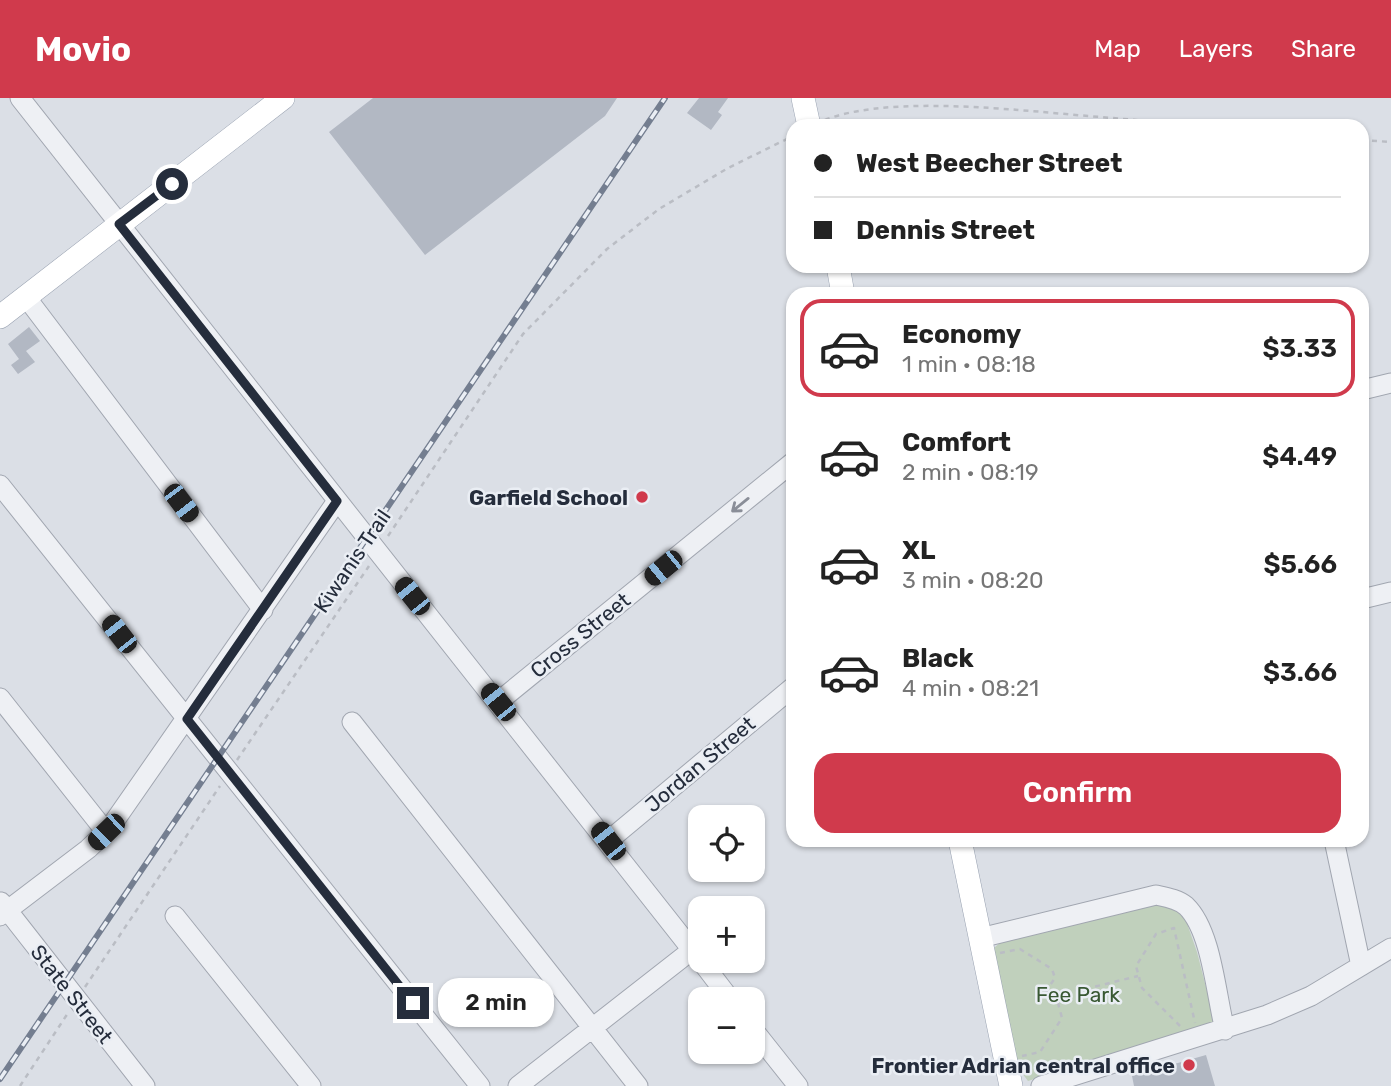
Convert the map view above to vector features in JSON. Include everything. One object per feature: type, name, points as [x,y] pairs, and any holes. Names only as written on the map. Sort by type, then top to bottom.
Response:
[{"type":"main road","points":[[803,98],[815,119]]},
{"type":"main road","points":[[0,317],[275,101]]},
{"type":"main road","points":[[961,847],[1011,1086]]},
{"type":"street","points":[[20,98],[377,554],[498,702],[688,944]]},
{"type":"street","points":[[26,297],[263,610]]},
{"type":"street","points":[[1369,388],[1391,383]]},
{"type":"street","name":"Cross Street","points":[[498,702],[786,468]]},
{"type":"street","points":[[0,485],[480,1086]]},
{"type":"street","points":[[2,909],[88,849],[106,832],[124,810],[337,501]]},
{"type":"street","points":[[1369,597],[1391,592]]},
{"type":"street","name":"Jordan Street","points":[[608,841],[786,693]]},
{"type":"street","points":[[0,698],[106,832]]},
{"type":"street","points":[[352,722],[638,1086]]},
{"type":"street","points":[[1336,847],[1361,966]]},
{"type":"street","points":[[980,937],[1156,895],[1184,904],[1205,940],[1226,1030]]},
{"type":"street","name":"State Street","points":[[2,909],[145,1086]]},
{"type":"street","points":[[175,916],[311,1086]]},
{"type":"street","points":[[1041,1086],[1226,1030],[1311,996],[1391,948]]},
{"type":"street","points":[[518,1086],[593,1027],[688,964]]},
{"type":"street","points":[[710,973],[721,987]]},
{"type":"street","points":[[765,1044],[798,1086]]},
{"type":"path","points":[[826,119],[838,114],[898,106],[963,105],[1124,119]]},
{"type":"path","name":"Kiwanis Trail","points":[[20,1086],[523,334],[607,249],[659,209],[728,168],[786,139]]},
{"type":"path","points":[[1369,140],[1391,142]]},
{"type":"path","points":[[1181,1027],[1142,988],[1136,966],[1156,934],[1174,928],[1195,1023]]},
{"type":"path","points":[[1000,954],[1020,949],[1052,969],[1055,978],[1046,991],[1058,1003],[1062,1018],[1040,1052],[1022,1056]]},
{"type":"path","points":[[1058,1003],[1073,992],[1138,976]]},
{"type":"green space","name":"Fee Park","points":[[1165,902],[1182,909],[1197,952],[1215,1022],[1028,1081],[1019,1069],[994,948],[1002,941]]},
{"type":"building","points":[[373,98],[617,98],[605,116],[425,255],[329,132]]},
{"type":"building","points":[[699,98],[728,98],[718,112],[722,115],[711,130],[687,113]]},
{"type":"building","points":[[29,327],[40,341],[26,351],[35,362],[18,374],[11,365],[19,359],[8,344]]},
{"type":"building","name":"Frontier Adrian central office","points":[[1206,1055],[1215,1086],[1134,1086],[1132,1076]]},
{"type":"railway","points":[[0,1079],[665,98]]},
{"type":"place","name":"Garfield School","points":[[642,497]]},
{"type":"place","name":"Frontier Adrian central office","points":[[1189,1065]]},
{"type":"route","points":[[172,184],[119,224],[337,501],[187,719],[413,1003]]}]
